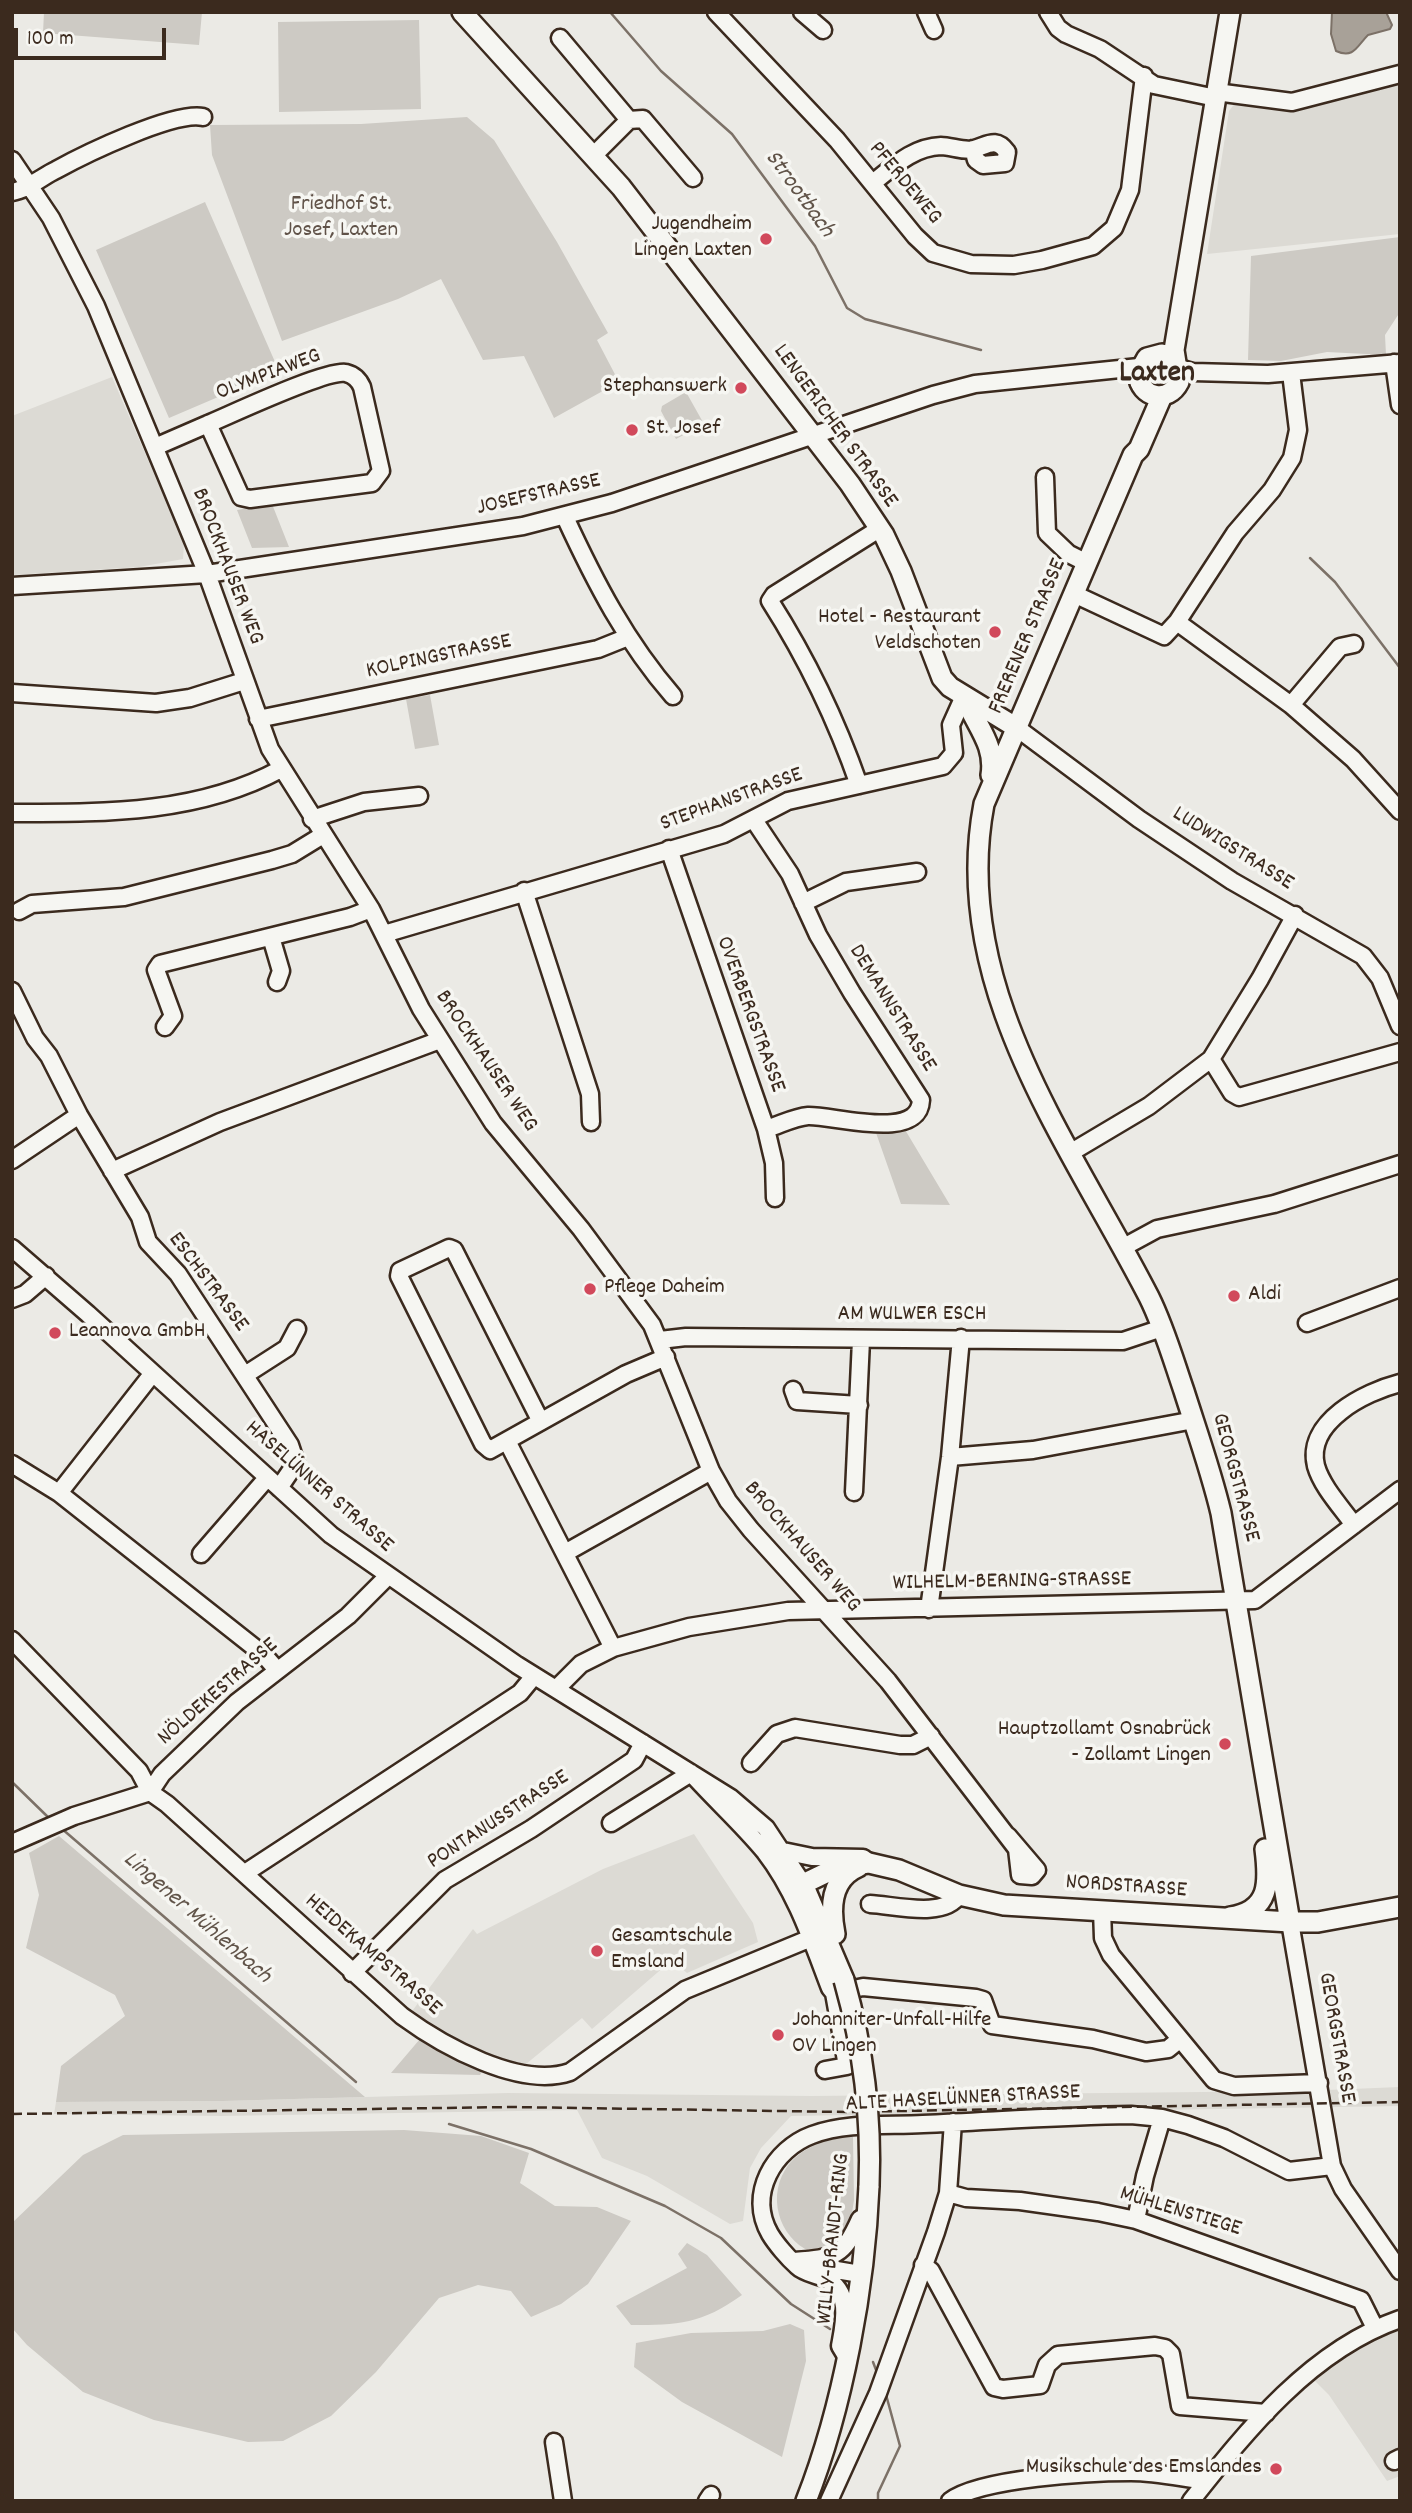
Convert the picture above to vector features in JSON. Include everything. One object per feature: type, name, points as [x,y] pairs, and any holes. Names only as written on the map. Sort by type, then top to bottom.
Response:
[{"type":"main road","name":"FRERENER STRASSE","points":[[1160,380],[1174,350],[1230,12]]},
{"type":"main road","name":"LENGERICHER STRASSE","points":[[468,14],[594,155],[812,435],[879,528],[914,601],[935,666],[950,687],[1017,728]]},
{"type":"main road","name":"FRERENER STRASSE","points":[[979,840],[989,788],[1133,455],[1139,449],[1167,356],[1158,354],[1188,271]]},
{"type":"main road","points":[[964,696],[991,749],[994,761],[989,788]]},
{"type":"main road","name":"GEORGSTRASSE","points":[[979,840],[982,919],[998,996],[1023,1061],[1162,1328],[1208,1459],[1221,1513],[1290,1922]]},
{"type":"main road","points":[[1207,1917],[1238,1916],[1251,1909],[1265,1894],[1268,1885],[1262,1815],[1267,1796]]},
{"type":"main road","points":[[825,1937],[835,1891],[851,1870],[869,1863]]},
{"type":"main road","name":"NORDSTRASSE","points":[[803,1884],[834,1869],[869,1863],[900,1870],[959,1895],[1004,1905],[1290,1922],[1318,1922],[1400,1907]]},
{"type":"main road","name":"WILLY-BRANDT-RING","points":[[803,1884],[845,1987],[856,2025],[866,2089],[869,2186],[860,2274],[836,2407],[806,2501]]},
{"type":"street","name":"PFERDEWEG","points":[[716,12],[874,182],[891,209],[915,236],[933,253],[951,260],[1014,265],[1093,246],[1114,228],[1130,190],[1144,76]]},
{"type":"street","points":[[802,12],[823,30]]},
{"type":"street","points":[[926,12],[934,30]]},
{"type":"street","points":[[1048,12],[1058,28],[1066,34],[1100,49],[1154,85],[1292,102],[1400,74]]},
{"type":"street","points":[[560,38],[629,120]]},
{"type":"street","points":[[12,192],[103,147],[145,130],[183,118],[204,117]]},
{"type":"street","points":[[594,155],[629,120],[643,119],[693,178]]},
{"type":"street","points":[[874,182],[920,149],[940,146],[973,149]]},
{"type":"street","name":"BROCKHAUSER WEG","points":[[12,160],[51,218],[91,295],[207,574],[258,719],[281,769],[371,909],[406,984],[493,1123],[631,1294],[660,1340],[711,1471],[751,1530],[888,1681],[1017,1849],[1020,1875],[1032,1876],[1037,1870],[1008,1836]]},
{"type":"street","points":[[1397,363],[1400,405]]},
{"type":"street","name":"JOSEFSTRASSE","points":[[12,586],[207,574],[458,537],[565,517],[933,395],[975,384],[1060,378],[1186,383],[1397,363]]},
{"type":"street","name":"OLYMPIAWEG","points":[[155,447],[208,424],[322,378],[346,373],[359,380],[362,387],[381,471],[373,483],[250,499],[241,497],[208,424]]},
{"type":"street","points":[[1074,594],[1164,636],[1177,622],[1235,533],[1272,490],[1292,458],[1298,430],[1292,373]]},
{"type":"street","points":[[1045,477],[1048,533],[1069,554],[1087,563]]},
{"type":"street","points":[[565,517],[607,604],[628,637],[673,696]]},
{"type":"street","points":[[859,785],[844,743],[805,656],[770,601],[774,595],[879,528]]},
{"type":"street","points":[[1177,622],[1291,705],[1353,759],[1400,811]]},
{"type":"street","name":"KOLPINGSTRASSE","points":[[258,719],[598,649],[628,637]]},
{"type":"street","points":[[1291,705],[1340,647],[1354,643]]},
{"type":"street","points":[[12,693],[156,704],[190,698],[244,681]]},
{"type":"street","name":"STEPHANSTRASSE","points":[[384,934],[724,834],[788,801],[943,766],[951,761],[954,753],[952,718],[964,696]]},
{"type":"street","name":"LUDWIGSTRASSE","points":[[1017,728],[1162,834],[1232,881],[1363,956],[1374,966],[1400,1026]]},
{"type":"street","points":[[12,813],[158,808],[184,804],[240,789],[281,769]]},
{"type":"street","points":[[312,819],[364,802],[419,796]]},
{"type":"street","name":"DEMANNSTRASSE","points":[[754,820],[790,874],[852,993],[919,1094],[920,1105],[911,1118],[894,1124],[807,1116],[766,1129]]},
{"type":"street","points":[[19,911],[32,904],[124,897],[272,860],[292,853],[323,835]]},
{"type":"street","name":"OVERBERGSTRASSE","points":[[669,849],[766,1129],[774,1163],[775,1198]]},
{"type":"street","points":[[803,903],[846,882],[917,872]]},
{"type":"street","points":[[524,891],[579,1054],[590,1094],[591,1122]]},
{"type":"street","points":[[165,1027],[173,1016],[157,966],[371,909]]},
{"type":"street","points":[[1070,1153],[1149,1106],[1211,1059],[1266,970],[1294,915]]},
{"type":"street","points":[[271,937],[281,971],[276,982]]},
{"type":"street","name":"ESCHSTRASSE","points":[[12,991],[79,1115],[140,1217],[148,1242],[178,1274],[246,1375],[295,1455],[293,1470],[273,1483]]},
{"type":"street","points":[[112,1171],[220,1122],[440,1040]]},
{"type":"street","points":[[1211,1059],[1232,1093],[1239,1097],[1400,1052]]},
{"type":"street","points":[[12,1160],[79,1115]]},
{"type":"street","points":[[1122,1248],[1157,1229],[1274,1204],[1400,1164]]},
{"type":"street","name":"HASELÜNNER STRASSE","points":[[12,1248],[331,1535],[387,1577],[534,1676],[744,1808],[765,1828],[783,1851],[803,1884]]},
{"type":"street","points":[[540,1420],[454,1250],[449,1248],[404,1269],[399,1276],[483,1444],[490,1450],[626,1374],[666,1357]]},
{"type":"street","points":[[12,1299],[25,1294],[46,1276]]},
{"type":"street","points":[[1307,1323],[1400,1288]]},
{"type":"street","name":"AM WULWER ESCH","points":[[660,1340],[686,1337],[1123,1341],[1162,1328]]},
{"type":"street","points":[[246,1375],[287,1349],[297,1329]]},
{"type":"street","points":[[929,1609],[950,1457],[961,1338]]},
{"type":"street","points":[[854,1492],[861,1340]]},
{"type":"street","points":[[59,1493],[153,1373]]},
{"type":"street","points":[[1354,1525],[1317,1468],[1314,1450],[1319,1434],[1349,1406],[1400,1383]]},
{"type":"street","points":[[793,1390],[797,1401],[859,1405]]},
{"type":"street","points":[[950,1457],[1044,1448],[1194,1420]]},
{"type":"street","points":[[508,1441],[613,1648]]},
{"type":"street","points":[[12,1464],[59,1493],[264,1655],[277,1670]]},
{"type":"street","points":[[565,1553],[711,1471]]},
{"type":"street","points":[[201,1553],[273,1483]]},
{"type":"street","name":"WILHELM-BERNING-STRASSE","points":[[556,1689],[581,1664],[613,1648],[734,1618],[822,1610],[1255,1600],[1400,1490]]},
{"type":"street","name":"NÖLDEKESTRASSE","points":[[150,1792],[162,1774],[237,1702],[348,1616],[387,1577]]},
{"type":"street","name":"HEIDEKAMPSTRASSE","points":[[12,1640],[139,1772],[150,1792],[245,1873],[352,1973],[433,2039],[523,2074],[553,2078],[587,2062],[685,1990],[825,1937]]},
{"type":"street","points":[[245,1873],[520,1693],[534,1676]]},
{"type":"street","points":[[751,1763],[777,1734],[795,1728],[900,1745],[913,1745],[931,1736]]},
{"type":"street","name":"PONTANUSSTRASSE","points":[[352,1973],[444,1880],[531,1829],[634,1760],[643,1743]]},
{"type":"street","points":[[611,1823],[691,1773]]},
{"type":"street","name":"HASELÜNNER STRASSE","points":[[691,1773],[766,1854],[825,1937]]},
{"type":"street","points":[[12,1843],[69,1818],[150,1792]]},
{"type":"street","points":[[783,1851],[812,1857],[863,1857],[869,1863]]},
{"type":"street","points":[[870,1904],[941,1908],[955,1902],[959,1895]]},
{"type":"street","points":[[1102,1910],[1103,1938],[1111,1955],[1205,2071],[1222,2084],[1319,2083]]},
{"type":"street","name":"GEORGSTRASSE","points":[[1290,1922],[1332,2166],[1343,2189],[1400,2271]]},
{"type":"street","points":[[825,2070],[847,2066],[845,1987],[976,1998],[983,2000],[992,2025],[1093,2039],[1146,2052],[1168,2049],[1179,2040]]},
{"type":"street","name":"ALTE HASELÜNNER STRASSE","points":[[846,2356],[840,2346],[844,2314],[840,2292],[834,2284],[796,2266],[770,2234],[763,2206],[765,2183],[771,2166],[783,2152],[798,2142],[827,2131],[953,2122],[1131,2115],[1162,2118],[1224,2138],[1289,2171],[1332,2166]]},
{"type":"street","points":[[1136,2220],[1145,2176],[1162,2118]]},
{"type":"street","points":[[829,2501],[878,2393],[948,2193],[953,2122]]},
{"type":"street","name":"MÜHLENSTIEGE","points":[[948,2193],[966,2198],[1020,2201],[1085,2210],[1136,2220],[1362,2300],[1375,2328]]},
{"type":"street","points":[[794,2261],[826,2258],[843,2251],[853,2238],[860,2219],[867,2216]]},
{"type":"street","points":[[794,2261],[860,2274]]},
{"type":"street","points":[[922,2269],[931,2271],[994,2387],[1003,2389],[1040,2385],[1047,2365],[1066,2353],[1155,2346],[1171,2354],[1180,2406],[1266,2413]]},
{"type":"street","points":[[1191,2501],[1266,2413],[1307,2373],[1354,2338],[1400,2319]]},
{"type":"street","points":[[554,2442],[563,2501]]},
{"type":"street","points":[[950,2501],[977,2486],[1023,2480],[1132,2472],[1207,2481]]},
{"type":"shaded area","points":[[1332,12],[1386,12],[1392,25],[1390,29],[1368,35],[1351,52],[1342,53],[1336,51],[1331,34]]},
{"type":"shaded area","points":[[1400,82],[1400,234],[1207,254],[1229,111],[1235,103],[1284,108]]},
{"type":"shaded area","points":[[112,377],[184,543],[183,559],[139,567],[12,575],[12,416]]},
{"type":"shaded area","name":"Gesamtschule Emsland","points":[[694,1834],[753,1923],[758,1942],[687,1973],[672,1960],[592,2029],[582,2018],[520,2069],[437,2033],[410,2014],[473,1929],[477,1934],[603,1869]]},
{"type":"shaded area","points":[[1400,2087],[1400,2106],[791,2116],[761,2148],[750,2168],[743,2221],[730,2224],[647,2176],[602,2158],[577,2110],[221,2116],[54,2114],[56,2102],[223,2101],[508,2093],[812,2096],[1303,2091]]},
{"type":"shaded area","points":[[1400,2312],[1400,2476],[1387,2481],[1329,2395],[1309,2375]]},
{"type":"green space","points":[[44,12],[202,12],[199,45],[43,33]]},
{"type":"green space","points":[[419,20],[421,109],[279,112],[278,22]]},
{"type":"green space","name":"Friedhof St. Josef, Laxten","points":[[467,117],[494,140],[557,242],[608,333],[597,340],[619,382],[554,418],[524,356],[483,360],[441,279],[398,299],[282,341],[212,155],[210,125],[361,124]]},
{"type":"green space","points":[[205,202],[279,371],[169,418],[96,250]]},
{"type":"green space","points":[[1400,237],[1400,312],[1385,335],[1386,355],[1327,352],[1281,361],[1248,360],[1251,256]]},
{"type":"green space","points":[[686,392],[704,424],[676,439],[661,411],[662,406]]},
{"type":"green space","points":[[272,504],[289,547],[252,548],[237,510]]},
{"type":"green space","points":[[430,695],[439,745],[415,749],[406,699]]},
{"type":"green space","points":[[904,1128],[950,1205],[901,1204],[875,1130]]},
{"type":"green space","points":[[59,1836],[365,2097],[56,2102],[61,2066],[125,2016],[115,1995],[26,1948],[39,1895],[29,1853]]},
{"type":"green space","points":[[420,2039],[484,2068],[480,2075],[391,2073]]},
{"type":"green space","points":[[404,2130],[481,2136],[529,2153],[520,2183],[555,2206],[597,2207],[631,2221],[588,2284],[561,2304],[531,2317],[511,2291],[478,2285],[439,2298],[376,2372],[331,2416],[283,2441],[248,2442],[154,2420],[83,2392],[27,2345],[12,2328],[12,2223],[83,2155],[123,2135]]},
{"type":"green space","points":[[853,2137],[854,2200],[848,2239],[817,2254],[805,2249],[786,2231],[778,2208],[779,2182],[791,2162],[806,2150],[834,2139]]},
{"type":"green space","points":[[687,2243],[707,2255],[742,2295],[714,2312],[689,2321],[631,2325],[616,2306],[687,2268],[678,2254]]},
{"type":"green space","points":[[790,2324],[804,2330],[806,2361],[782,2457],[682,2402],[634,2367],[636,2343],[691,2333],[763,2331]]},
{"type":"waterway","name":"Strootbach","points":[[610,12],[661,71],[732,134],[815,246],[847,308],[865,319],[981,350]]},
{"type":"waterway","name":"Strootbach","points":[[1310,558],[1335,582],[1400,668]]},
{"type":"waterway","name":"Lingener Mühlenbach","points":[[12,1782],[50,1819]]},
{"type":"waterway","name":"Lingener Mühlenbach","points":[[61,1828],[356,2082]]},
{"type":"waterway","name":"Lingener Mühlenbach","points":[[449,2124],[531,2149],[665,2206],[721,2238],[791,2304],[830,2329]]},
{"type":"waterway","name":"Lingener Mühlenbach","points":[[873,2362],[878,2375]]},
{"type":"waterway","name":"Lingener Mühlenbach","points":[[878,2501],[878,2493],[900,2446],[885,2391]]},
{"type":"railway","points":[[12,2114],[511,2107],[847,2112],[1400,2102]]},
{"type":"place","name":"Jugendheim Lingen Laxten","points":[[766,239]]},
{"type":"place","name":"Stephanswerk","points":[[741,388]]},
{"type":"place","name":"St. Josef","points":[[632,430]]},
{"type":"place","name":"Hotel - Restaurant Veldschoten","points":[[995,632]]},
{"type":"place","name":"Pflege Daheim","points":[[590,1289]]},
{"type":"place","name":"Aldi","points":[[1234,1296]]},
{"type":"place","name":"Leannova GmbH","points":[[55,1333]]},
{"type":"place","name":"Hauptzollamt Osnabrück - Zollamt Lingen","points":[[1225,1744]]},
{"type":"place","name":"Gesamtschule Emsland","points":[[597,1951]]},
{"type":"place","name":"Johanniter-Unfall-Hilfe OV Lingen","points":[[778,2035]]},
{"type":"place","name":"Musikschule des Emslandes","points":[[1276,2469]]},
{"type":"district","name":"Laxten","points":[[1157,376]]}]
